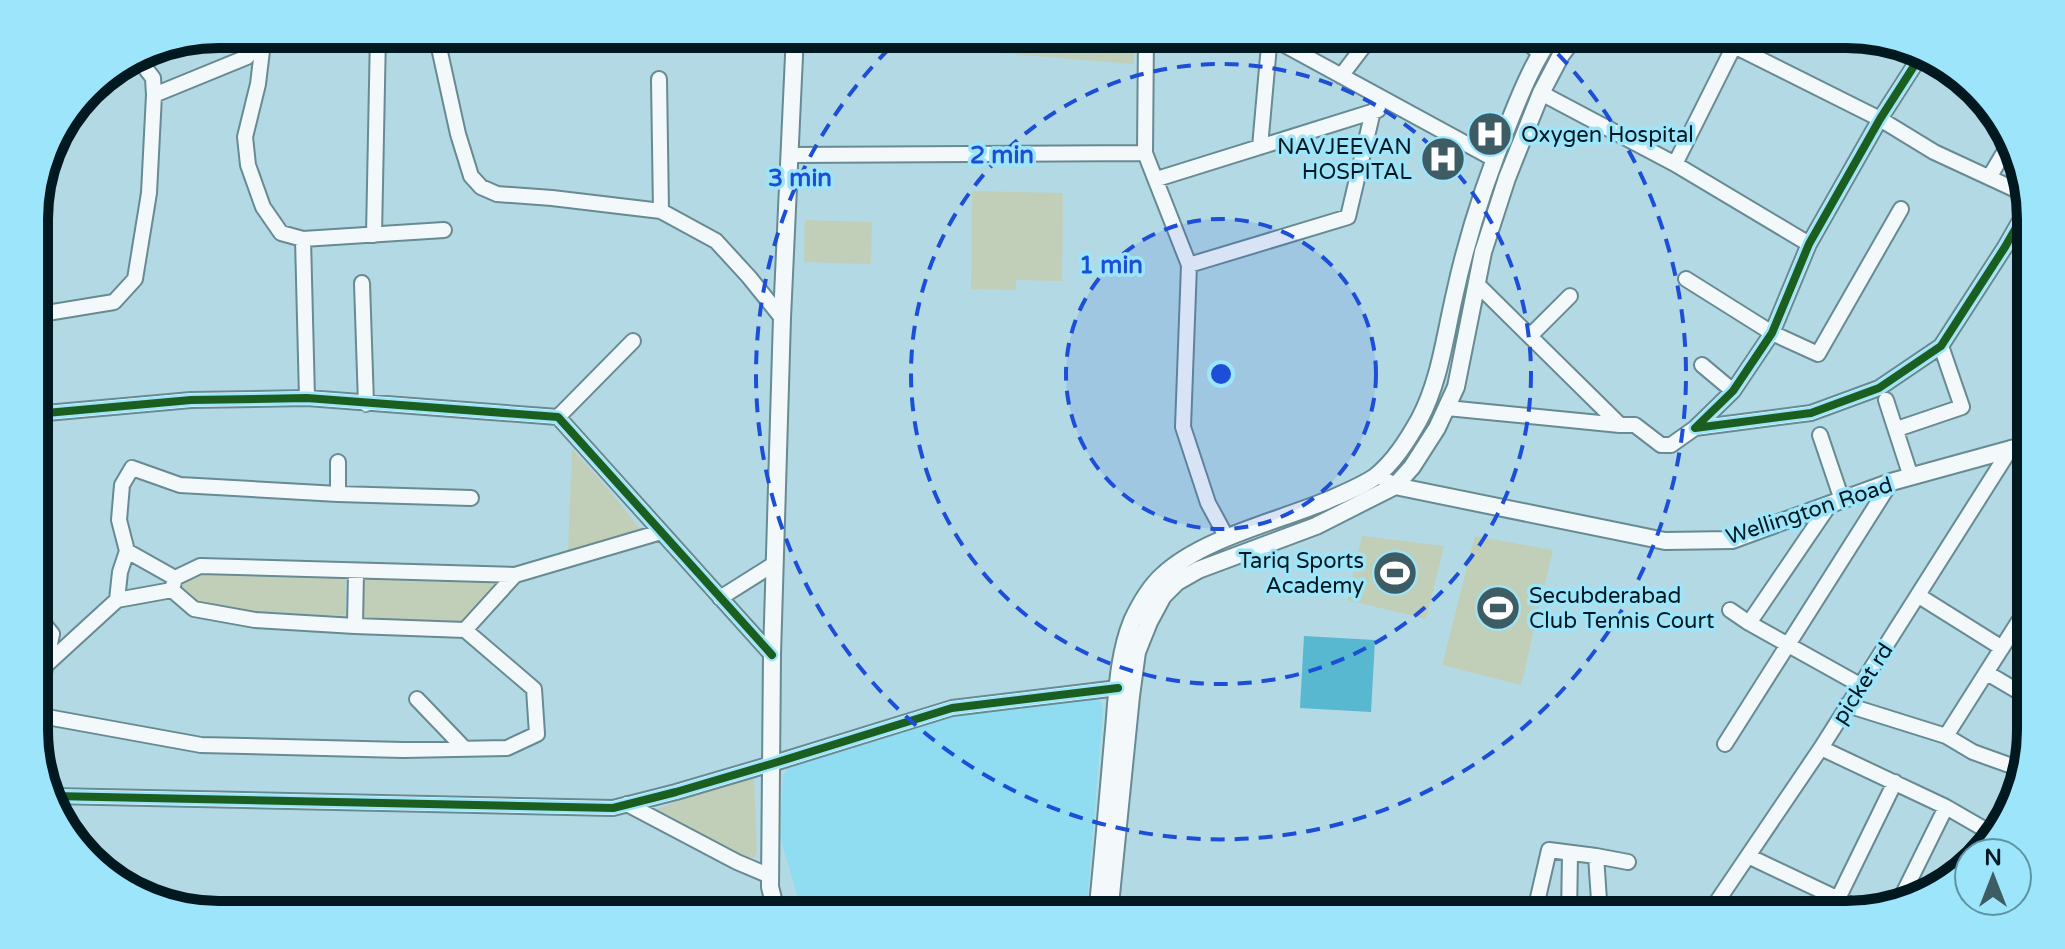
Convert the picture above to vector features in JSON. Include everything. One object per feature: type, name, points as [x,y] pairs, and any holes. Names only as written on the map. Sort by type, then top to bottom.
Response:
[{"type":"main road","points":[[774,901],[770,876],[774,564],[794,48]]},
{"type":"main road","points":[[1098,901],[1118,688],[1127,635],[1147,595],[1161,576],[1186,558],[1227,538],[1340,495],[1375,476],[1401,450],[1434,386],[1474,217],[1494,159],[1542,48]]},
{"type":"main road","points":[[1110,901],[1137,652],[1149,622],[1163,596],[1177,582],[1198,570],[1316,526],[1395,486],[1425,447],[1456,387],[1477,284],[1507,178],[1541,93],[1566,48]]},
{"type":"main road","name":"Wellington Road","points":[[1375,476],[1395,486],[1665,541],[1732,540],[1891,482],[2017,447]]},
{"type":"street","points":[[154,95],[247,57],[254,48]]},
{"type":"street","points":[[262,48],[258,84],[245,137],[248,165],[263,207],[281,233],[303,239],[444,230]]},
{"type":"street","points":[[374,235],[378,48]]},
{"type":"street","points":[[439,48],[458,134],[471,176],[481,187],[497,194],[661,211],[716,241],[782,318]]},
{"type":"street","points":[[1146,48],[1145,153],[1189,265],[1183,427],[1208,503],[1227,538]]},
{"type":"street","points":[[1260,147],[1269,48]]},
{"type":"street","points":[[1291,48],[1494,159]]},
{"type":"street","points":[[1341,76],[1362,48]]},
{"type":"street","points":[[1534,48],[1539,52]]},
{"type":"street","points":[[1675,164],[1733,48]]},
{"type":"street","points":[[1751,48],[1934,152],[2014,188]]},
{"type":"street","points":[[1447,408],[1635,425],[1661,445],[1671,445],[1695,428],[1733,391],[1772,333],[1809,244],[1880,119],[1916,63]]},
{"type":"street","points":[[48,313],[114,302],[135,279],[149,193],[154,95],[153,78],[144,66]]},
{"type":"street","points":[[659,79],[661,211]]},
{"type":"street","points":[[1541,93],[1675,164],[1809,244]]},
{"type":"street","points":[[1157,179],[1394,105]]},
{"type":"street","points":[[1189,265],[1348,217],[1373,111]]},
{"type":"street","points":[[790,155],[1145,153]]},
{"type":"street","points":[[1990,176],[2004,153]]},
{"type":"street","points":[[1686,279],[1772,333],[1818,354],[1901,209]]},
{"type":"street","points":[[1695,428],[1811,413],[1879,388],[1941,346],[2017,226]]},
{"type":"street","points":[[303,239],[307,398]]},
{"type":"street","points":[[362,283],[366,404]]},
{"type":"street","points":[[1477,284],[1620,425]]},
{"type":"street","points":[[1530,336],[1570,296]]},
{"type":"street","points":[[558,417],[633,341]]},
{"type":"street","points":[[1897,429],[1962,407],[1941,346]]},
{"type":"street","points":[[1702,365],[1733,391]]},
{"type":"street","points":[[48,413],[191,400],[307,398],[558,417],[772,655]]},
{"type":"street","points":[[1886,400],[1911,477]]},
{"type":"street","points":[[1749,623],[1836,502],[1820,435]]},
{"type":"street","name":"picket rd","points":[[1717,901],[2017,449]]},
{"type":"street","points":[[338,462],[338,494]]},
{"type":"street","points":[[117,600],[120,572],[127,551],[119,520],[122,485],[132,468],[180,485],[471,498]]},
{"type":"street","points":[[1725,744],[1891,482]]},
{"type":"street","points":[[48,663],[117,600],[173,584],[200,566],[515,575],[661,532]]},
{"type":"street","points":[[48,716],[201,745],[403,750],[507,748],[537,734],[534,689],[465,630],[255,620],[194,609],[173,584],[127,551]]},
{"type":"street","points":[[720,598],[774,564]]},
{"type":"street","points":[[355,626],[356,571]]},
{"type":"street","points":[[465,630],[515,575]]},
{"type":"street","points":[[1919,596],[2002,648]]},
{"type":"street","points":[[1730,610],[1860,685]]},
{"type":"street","points":[[48,629],[52,634],[48,655]]},
{"type":"street","points":[[1946,736],[2002,648],[2017,631]]},
{"type":"street","points":[[1987,673],[2017,691]]},
{"type":"street","points":[[61,796],[613,808],[771,764],[952,708],[1118,688]]},
{"type":"street","points":[[417,699],[464,748]]},
{"type":"street","points":[[1847,705],[1946,736],[1973,752],[2013,767]]},
{"type":"street","points":[[1821,748],[1946,807],[1985,829]]},
{"type":"street","points":[[1837,901],[1895,782]]},
{"type":"street","points":[[627,804],[770,876]]},
{"type":"street","points":[[1905,890],[1946,807]]},
{"type":"street","points":[[1537,901],[1549,850],[1628,862]]},
{"type":"street","points":[[1569,901],[1570,854]]},
{"type":"street","points":[[1596,856],[1599,901]]},
{"type":"street","points":[[1748,856],[1844,901]]},
{"type":"shaded area","points":[[1304,636],[1375,640],[1371,712],[1300,708]]},
{"type":"shaded area","points":[[1087,696],[1101,701],[1103,711],[1087,901],[799,901],[780,837],[783,777],[790,764],[938,715]]},
{"type":"green space","points":[[986,48],[1134,48],[1134,64],[986,52]]},
{"type":"green space","points":[[972,191],[1063,193],[1062,281],[1016,280],[1016,290],[971,289]]},
{"type":"green space","points":[[805,220],[872,222],[871,264],[804,262]]},
{"type":"green space","points":[[572,449],[604,484],[642,531],[568,552]]},
{"type":"green space","name":"Tariq Sports Academy","points":[[1362,536],[1444,546],[1426,619],[1347,600]]},
{"type":"green space","name":"Secubderabad Club Tennis Court","points":[[1475,536],[1553,550],[1521,685],[1442,665]]},
{"type":"green space","points":[[201,573],[345,576],[346,615],[259,616],[192,602],[180,587]]},
{"type":"green space","points":[[363,579],[503,581],[462,623],[361,618]]},
{"type":"green space","points":[[756,771],[757,853],[754,858],[746,857],[652,811]]},
{"type":"cycle path","points":[[1916,63],[1880,119],[1809,244],[1772,333],[1733,391],[1695,428],[1811,413],[1879,388],[1941,346],[2017,226]]},
{"type":"cycle path","points":[[48,413],[191,400],[307,398],[558,417],[772,655]]},
{"type":"cycle path","points":[[61,796],[613,808],[771,764],[952,708],[1118,688]]},
{"type":"place","name":"Oxygen Hospital","points":[[1490,134]]},
{"type":"place","name":"NAVJEEVAN HOSPITAL","points":[[1443,159]]},
{"type":"place","name":"Tariq Sports Academy","points":[[1395,573]]},
{"type":"place","name":"Secubderabad Club Tennis Court","points":[[1498,608]]}]
